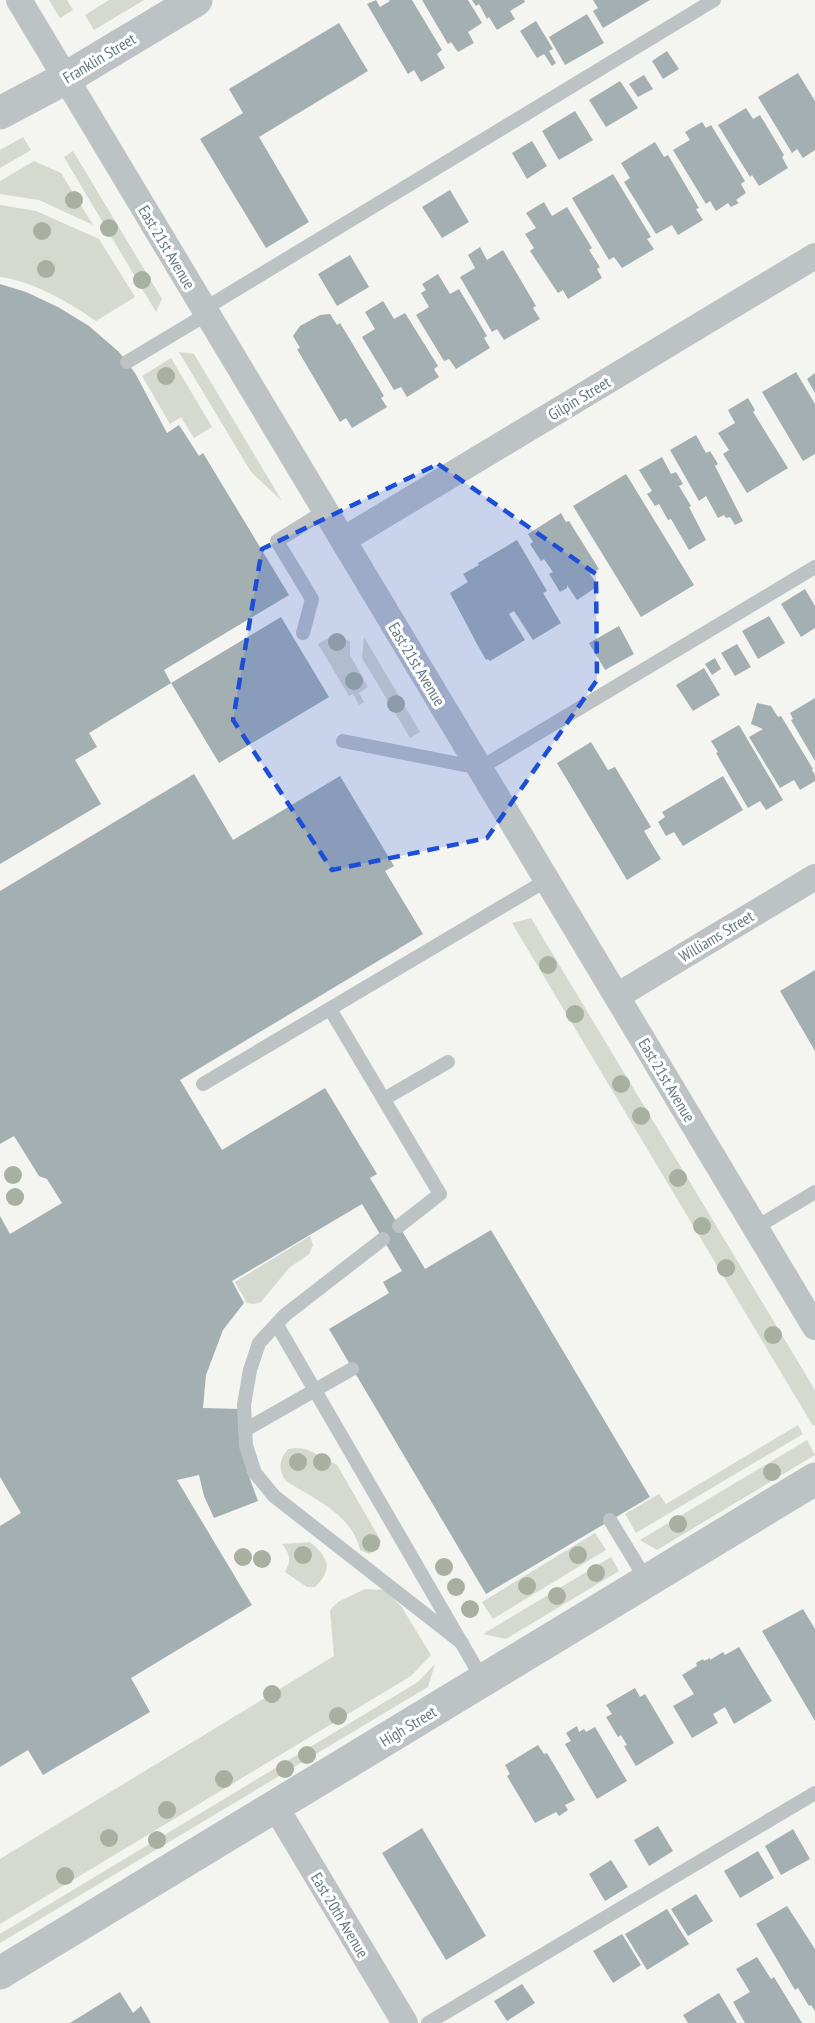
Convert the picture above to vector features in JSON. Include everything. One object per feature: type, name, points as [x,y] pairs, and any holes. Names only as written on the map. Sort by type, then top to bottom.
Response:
[{"type":"street","name":"East 21st Avenue","points":[[19,0],[815,1327]]},
{"type":"street","name":"Franklin Street","points":[[0,113],[66,78],[196,0]]},
{"type":"street","name":"Gilpin Street","points":[[343,540],[815,256]]},
{"type":"street","name":"Williams Street","points":[[616,996],[815,877]]},
{"type":"street","name":"High Street","points":[[0,1973],[815,1479]]},
{"type":"street","name":"East 20th Avenue","points":[[275,1806],[405,2023]]},
{"type":"lane","points":[[127,363],[205,312],[714,0]]},
{"type":"lane","points":[[303,633],[312,599],[277,540],[326,511]]},
{"type":"lane","points":[[343,741],[480,768],[815,567]]},
{"type":"lane","points":[[203,1084],[547,880]]},
{"type":"lane","points":[[330,1009],[440,1194],[399,1226]]},
{"type":"lane","points":[[384,1099],[448,1062]]},
{"type":"lane","points":[[755,1228],[815,1192]]},
{"type":"lane","points":[[383,1239],[285,1315],[259,1343],[250,1370],[244,1406],[246,1446],[255,1473],[274,1496],[462,1643]]},
{"type":"lane","points":[[277,1325],[483,1680]]},
{"type":"lane","points":[[245,1430],[352,1369]]},
{"type":"lane","points":[[610,1520],[647,1581]]},
{"type":"lane","points":[[428,2023],[815,1793]]},
{"type":"highlighted area","points":[[438,464],[596,574],[597,680],[487,838],[332,870],[233,720],[262,549]]},
{"type":"shaded area","points":[[49,0],[67,0],[73,10],[60,18]]},
{"type":"shaded area","points":[[109,0],[144,0],[94,30],[85,15]]},
{"type":"shaded area","points":[[23,137],[31,150],[0,168],[0,150]]},
{"type":"shaded area","points":[[73,151],[162,299],[156,312],[64,157]]},
{"type":"shaded area","points":[[34,161],[61,173],[93,225],[39,200],[0,194],[0,181]]},
{"type":"shaded area","points":[[0,205],[36,211],[99,239],[135,297],[96,321],[63,300],[38,288],[0,277]]},
{"type":"shaded area","points":[[179,352],[194,354],[282,501],[251,472]]},
{"type":"shaded area","points":[[171,358],[212,427],[194,438],[181,417],[170,424],[142,376]]},
{"type":"shaded area","points":[[332,636],[350,641],[350,655],[368,687],[359,693],[364,702],[359,705],[353,694],[349,696],[318,644]]},
{"type":"shaded area","points":[[364,637],[420,732],[410,738],[362,658]]},
{"type":"shaded area","points":[[531,918],[815,1390],[815,1425],[813,1426],[512,923]]},
{"type":"shaded area","points":[[310,1236],[313,1245],[309,1254],[289,1268],[261,1302],[247,1303],[235,1282]]},
{"type":"shaded area","points":[[798,1425],[803,1434],[636,1533],[625,1514],[659,1494],[666,1504]]},
{"type":"shaded area","points":[[807,1440],[815,1455],[657,1550],[640,1540]]},
{"type":"shaded area","points":[[288,1449],[306,1449],[337,1465],[381,1541],[379,1549],[369,1554],[360,1550],[356,1537],[340,1517],[320,1501],[286,1481],[281,1469],[281,1461]]},
{"type":"shaded area","points":[[595,1533],[606,1550],[493,1619],[482,1602]]},
{"type":"shaded area","points":[[310,1542],[325,1558],[327,1569],[315,1587],[307,1587],[285,1572],[289,1564],[289,1557],[282,1544]]},
{"type":"shaded area","points":[[611,1557],[619,1571],[506,1639],[483,1634]]},
{"type":"shaded area","points":[[365,1589],[385,1590],[401,1606],[431,1655],[411,1676],[0,1924],[0,1859],[334,1656],[330,1610],[338,1602]]},
{"type":"shaded area","points":[[435,1664],[428,1687],[0,1943],[0,1934],[418,1682]]},
{"type":"building","points":[[376,0],[380,7],[389,0],[412,0],[442,50],[437,54],[445,68],[421,82],[414,70],[408,74],[367,4]]},
{"type":"building","points":[[422,0],[468,0],[482,23],[468,32],[474,43],[458,52],[451,42],[448,44]]},
{"type":"building","points":[[472,0],[524,0],[525,2],[510,11],[515,19],[497,30],[489,17],[487,19],[479,4],[476,6]]},
{"type":"building","points":[[593,0],[650,0],[603,28],[593,11],[598,8]]},
{"type":"building","points":[[587,14],[604,43],[565,65],[549,37]]},
{"type":"building","points":[[536,21],[553,49],[549,51],[556,63],[552,66],[544,54],[537,58],[520,31]]},
{"type":"building","points":[[339,23],[368,71],[259,137],[309,222],[266,248],[200,139],[243,113],[229,89]]},
{"type":"building","points":[[667,51],[679,69],[663,79],[652,61]]},
{"type":"building","points":[[798,73],[815,101],[815,150],[803,158],[797,149],[792,153],[758,97]]},
{"type":"building","points":[[644,75],[653,89],[638,97],[629,84]]},
{"type":"building","points":[[620,81],[638,108],[606,127],[589,100]]},
{"type":"building","points":[[746,108],[753,119],[760,115],[784,155],[782,157],[788,168],[759,186],[752,175],[750,177],[718,125]]},
{"type":"building","points":[[575,111],[593,140],[559,160],[542,131]]},
{"type":"building","points":[[702,122],[706,128],[711,125],[745,181],[741,184],[746,193],[736,200],[739,203],[731,207],[728,203],[716,211],[710,201],[706,204],[673,150],[690,140],[685,132]]},
{"type":"building","points":[[532,141],[547,166],[527,179],[512,153]]},
{"type":"building","points":[[655,142],[664,157],[668,155],[699,208],[696,209],[703,220],[678,235],[672,225],[656,234],[624,182],[630,178],[621,163]]},
{"type":"building","points":[[613,174],[651,237],[647,239],[654,249],[622,268],[614,257],[609,260],[572,198]]},
{"type":"building","points":[[450,190],[469,222],[442,238],[422,207]]},
{"type":"building","points":[[544,202],[552,216],[567,207],[592,248],[589,250],[600,267],[597,269],[602,278],[568,299],[563,290],[558,293],[530,251],[534,248],[525,234],[536,228],[526,213]]},
{"type":"building","points":[[480,247],[487,260],[503,250],[536,306],[533,308],[540,319],[504,340],[497,329],[492,332],[460,277],[475,268],[468,255]]},
{"type":"building","points":[[350,255],[369,287],[337,306],[318,274]]},
{"type":"building","points":[[438,274],[450,294],[459,289],[487,336],[484,338],[490,348],[456,369],[449,359],[444,361],[416,315],[429,307],[421,293],[426,290],[422,284]]},
{"type":"building","points":[[0,284],[26,292],[58,307],[89,326],[119,352],[135,373],[167,433],[179,425],[199,456],[203,453],[289,595],[164,670],[171,683],[89,733],[97,747],[75,760],[101,804],[0,864]]},
{"type":"building","points":[[383,301],[394,319],[405,313],[438,366],[434,369],[439,377],[407,397],[401,387],[394,390],[362,337],[375,329],[365,312]]},
{"type":"building","points":[[330,314],[337,325],[340,323],[384,396],[381,398],[387,407],[352,428],[346,418],[340,422],[297,349],[300,348],[293,336],[300,326],[320,315]]},
{"type":"building","points":[[796,372],[815,404],[815,454],[803,461],[762,392]]},
{"type":"building","points":[[815,373],[815,393],[807,379]]},
{"type":"building","points":[[748,398],[755,410],[753,412],[788,468],[747,493],[723,454],[729,450],[718,433],[735,423],[728,410]]},
{"type":"building","points":[[696,435],[706,453],[710,451],[718,464],[715,466],[743,521],[735,525],[730,517],[726,518],[724,515],[718,518],[706,496],[699,501],[670,450]]},
{"type":"building","points":[[662,457],[671,474],[676,472],[683,484],[679,486],[706,540],[689,550],[671,519],[668,520],[659,504],[655,506],[647,494],[652,491],[639,470]]},
{"type":"building","points":[[626,474],[694,585],[641,617],[573,506]]},
{"type":"building","points":[[561,513],[566,522],[569,521],[599,569],[590,574],[598,586],[577,600],[567,585],[567,588],[560,592],[549,574],[553,572],[544,559],[541,561],[530,544],[533,542],[528,534]]},
{"type":"building","points":[[517,540],[547,591],[543,593],[561,623],[533,640],[514,611],[509,614],[525,640],[490,661],[486,660],[450,593],[468,582],[463,574]]},
{"type":"building","points":[[805,589],[815,606],[815,628],[801,637],[781,604]]},
{"type":"building","points":[[769,616],[785,643],[758,659],[742,631]]},
{"type":"building","points":[[281,617],[329,697],[219,763],[171,683]]},
{"type":"building","points":[[619,626],[634,654],[605,670],[589,643]]},
{"type":"building","points":[[737,644],[751,667],[735,676],[721,653]]},
{"type":"building","points":[[715,658],[721,669],[712,675],[705,664]]},
{"type":"building","points":[[704,668],[720,695],[693,711],[676,685]]},
{"type":"building","points":[[815,698],[815,761],[791,720],[793,719],[790,713]]},
{"type":"building","points":[[757,703],[771,706],[778,717],[781,716],[813,769],[815,781],[800,790],[794,780],[780,788],[749,737],[763,729],[751,724]]},
{"type":"building","points":[[739,725],[783,800],[766,810],[760,801],[748,808],[711,741]]},
{"type":"building","points":[[591,742],[608,770],[615,767],[651,827],[644,831],[661,859],[627,880],[557,763]]},
{"type":"building","points":[[194,774],[233,840],[340,776],[394,866],[385,871],[423,934],[180,1080],[222,1150],[325,1088],[377,1174],[370,1178],[425,1269],[491,1230],[650,1497],[486,1594],[329,1329],[389,1293],[383,1282],[402,1271],[362,1204],[232,1281],[244,1303],[223,1330],[206,1375],[203,1408],[240,1409],[242,1450],[258,1501],[214,1518],[204,1496],[199,1475],[177,1480],[252,1605],[131,1678],[150,1712],[43,1775],[28,1750],[0,1767],[0,1526],[21,1513],[0,1477],[0,1216],[10,1234],[62,1203],[47,1179],[39,1176],[14,1136],[0,1144],[0,891]]},
{"type":"building","points":[[723,776],[743,810],[683,846],[674,832],[666,836],[658,822],[665,817],[662,812]]},
{"type":"building","points":[[815,970],[815,1051],[780,991]]},
{"type":"building","points":[[803,1609],[815,1629],[815,1721],[762,1631]]},
{"type":"building","points":[[739,1647],[772,1701],[734,1724],[725,1707],[713,1714],[718,1723],[692,1738],[673,1706],[694,1694],[682,1675],[697,1666],[696,1663],[703,1659],[704,1661],[710,1658],[710,1660],[723,1652],[725,1655]]},
{"type":"building","points":[[635,1688],[640,1697],[645,1694],[674,1743],[636,1766],[624,1746],[627,1745],[621,1735],[618,1737],[606,1717],[612,1714],[606,1705]]},
{"type":"building","points":[[577,1726],[579,1732],[584,1729],[586,1732],[595,1727],[627,1781],[597,1799],[565,1744],[571,1741],[566,1733]]},
{"type":"building","points":[[538,1745],[544,1754],[547,1753],[575,1800],[565,1805],[568,1810],[559,1816],[556,1812],[535,1823],[507,1776],[510,1774],[505,1765]]},
{"type":"building","points":[[658,1826],[673,1851],[649,1866],[634,1840]]},
{"type":"building","points":[[422,1828],[486,1936],[446,1960],[382,1853]]},
{"type":"building","points":[[793,1829],[810,1859],[781,1875],[765,1846]]},
{"type":"building","points":[[758,1851],[774,1878],[740,1898],[724,1871]]},
{"type":"building","points":[[611,1860],[628,1887],[605,1901],[589,1874]]},
{"type":"building","points":[[696,1894],[713,1921],[688,1936],[671,1909]]},
{"type":"building","points":[[787,1906],[815,1949],[815,2011],[811,2005],[809,2006],[798,1988],[795,1990],[756,1924]]},
{"type":"building","points":[[667,1909],[689,1944],[647,1970],[625,1934]]},
{"type":"building","points":[[622,1934],[641,1965],[613,1983],[593,1951]]},
{"type":"building","points":[[757,1957],[771,1979],[774,1977],[802,2023],[745,2023],[733,2002],[750,1992],[736,1969]]},
{"type":"building","points":[[522,1984],[535,2003],[507,2021],[494,2001]]},
{"type":"building","points":[[120,1992],[133,2013],[141,2006],[151,2023],[70,2023]]},
{"type":"building","points":[[719,1993],[737,2023],[688,2023],[683,2015]]}]
